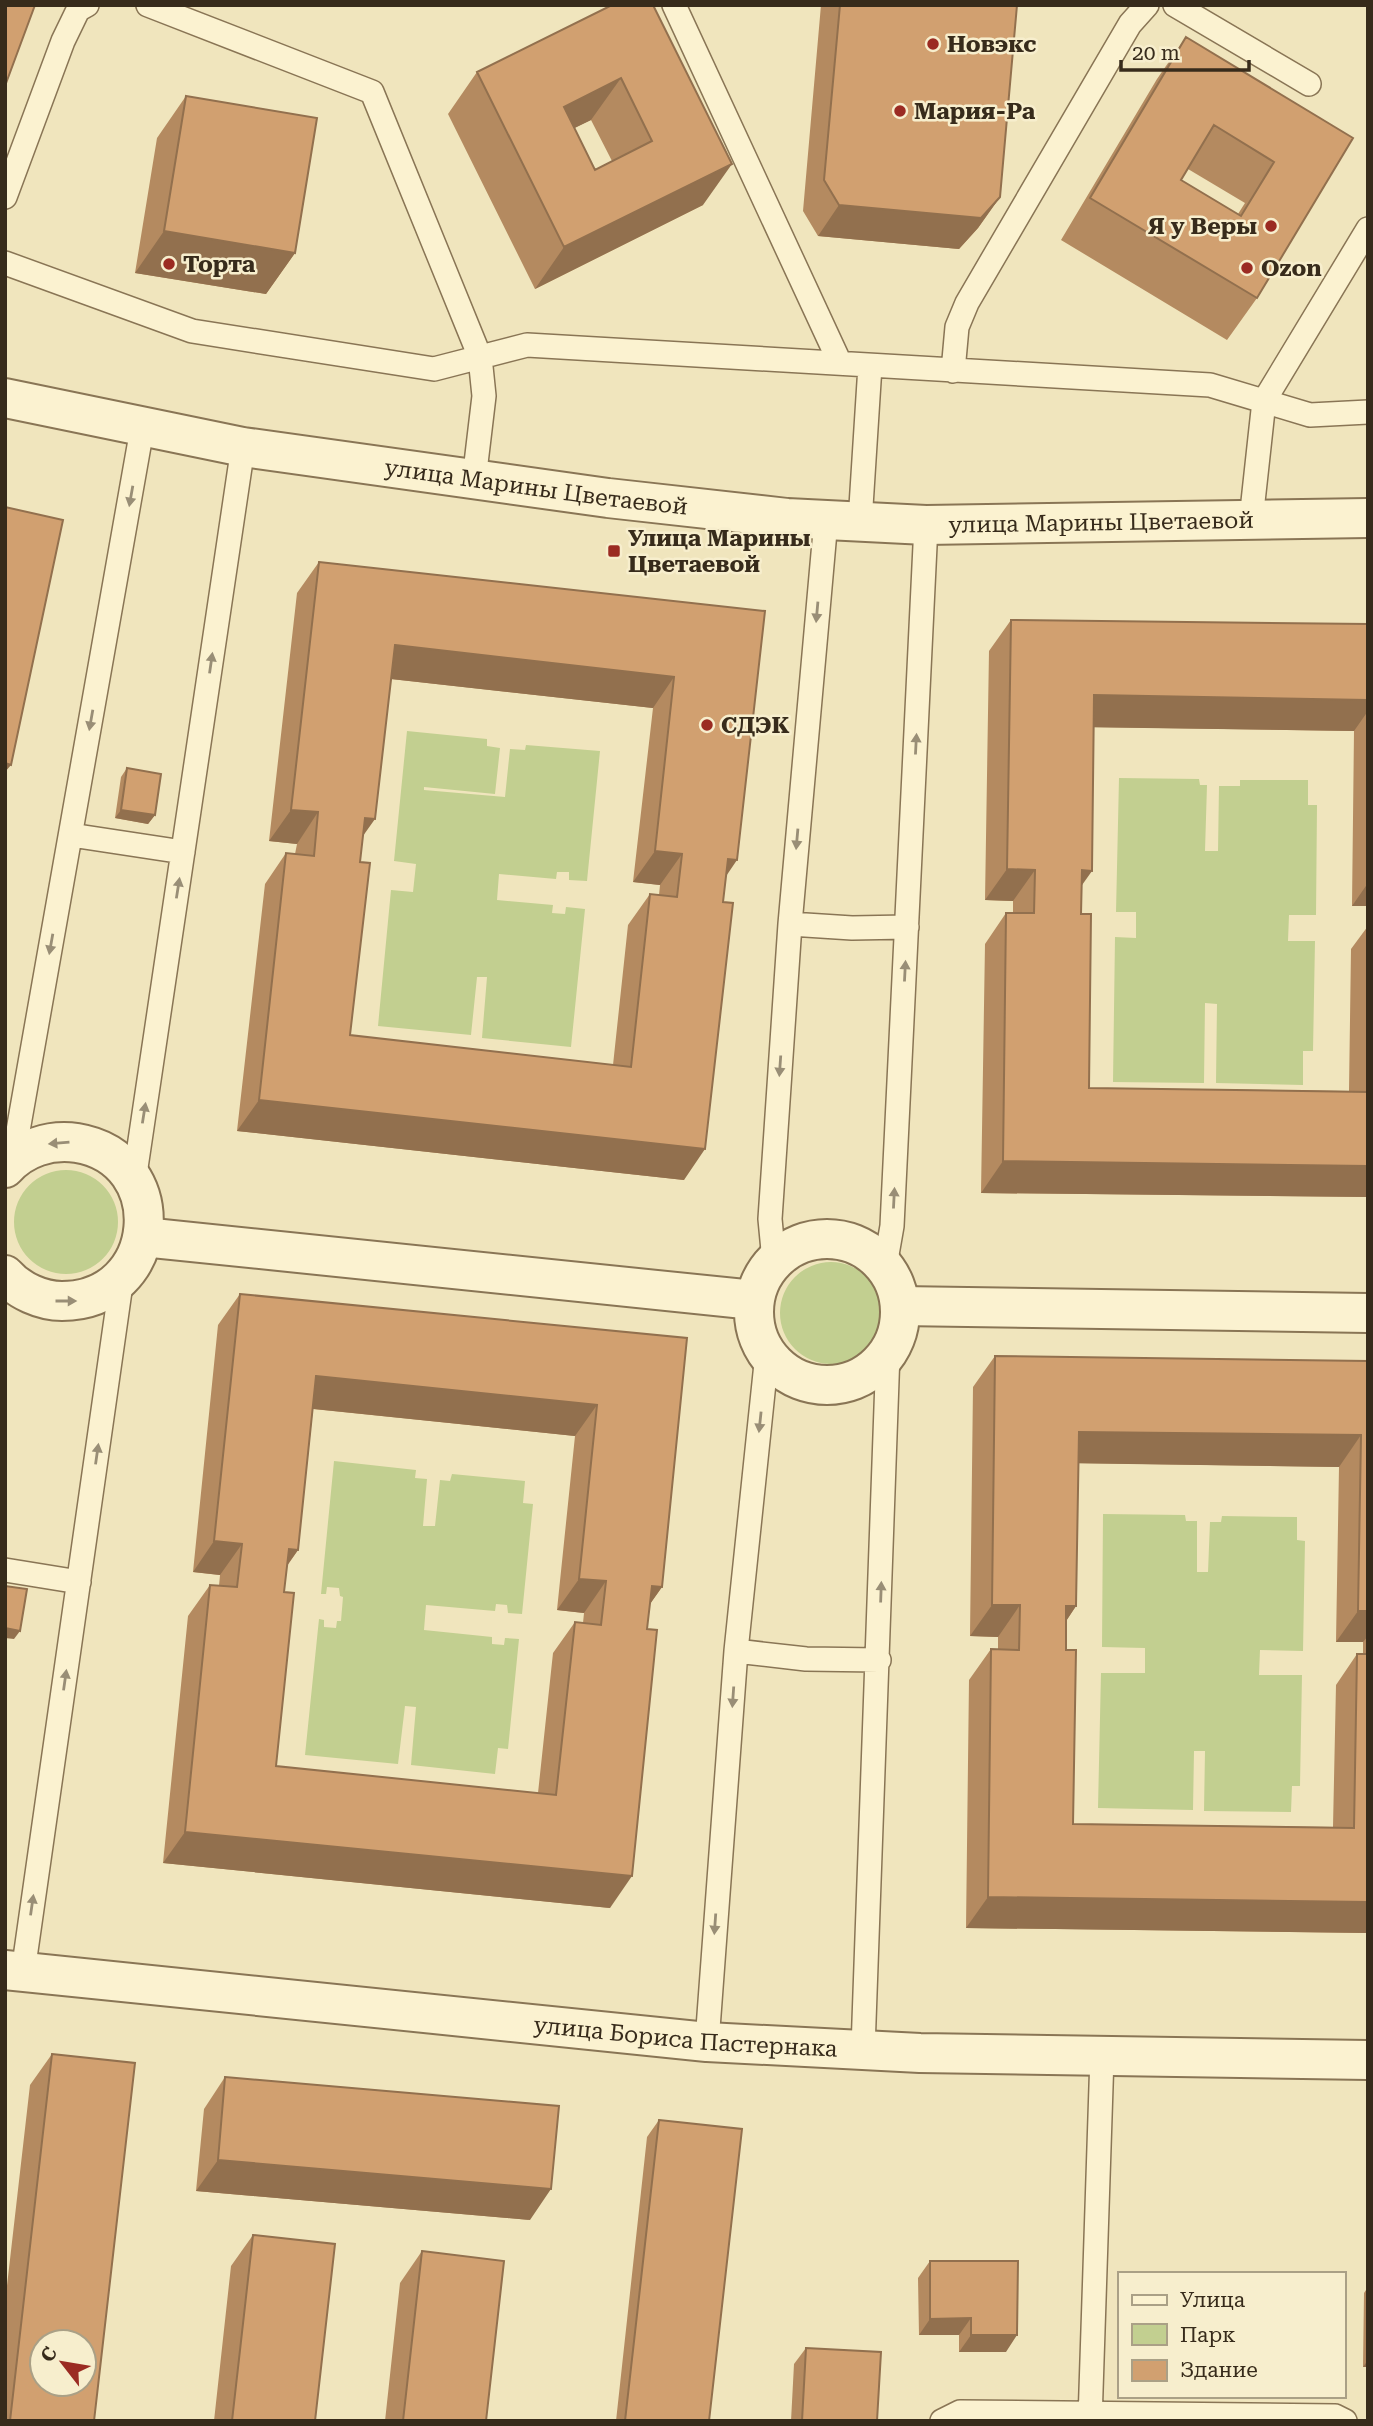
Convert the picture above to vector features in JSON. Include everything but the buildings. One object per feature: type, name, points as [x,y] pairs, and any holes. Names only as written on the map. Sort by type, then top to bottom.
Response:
[{"type":"street","name":"улица Марины Цветаевой","points":[[5,398],[142,429],[243,447],[635,501],[843,521],[926,525],[1368,518]]},
{"type":"street","points":[[5,1275],[28,1293],[52,1301],[78,1301],[102,1293],[122,1277],[137,1256],[143,1237],[143,1206],[134,1181],[116,1159],[92,1145],[65,1141],[37,1146],[9,1164]]},
{"type":"street","points":[[143,1237],[754,1300]]},
{"type":"street","points":[[818,1238],[843,1240],[866,1249],[885,1266],[895,1284],[900,1306],[898,1330],[888,1352],[872,1370],[850,1381],[827,1385],[804,1381],[783,1371],[766,1354],[758,1337],[754,1300],[761,1279],[774,1261],[794,1246],[818,1238]]},
{"type":"street","points":[[900,1306],[1368,1313]]},
{"type":"street","name":"улица Бориса Пастернака","points":[[14,1971],[707,2042],[1102,2056],[1368,2060]]},
{"type":"lane","points":[[5,197],[63,41],[78,10],[87,5]]},
{"type":"lane","points":[[148,5],[372,92],[480,357],[484,396],[474,480]]},
{"type":"lane","points":[[674,5],[840,363]]},
{"type":"lane","points":[[953,371],[957,327],[967,303],[1130,23],[1147,5]]},
{"type":"lane","points":[[1175,5],[1309,84]]},
{"type":"lane","points":[[1251,520],[1264,401],[1368,229]]},
{"type":"lane","points":[[5,263],[192,331],[435,369],[527,345],[1210,385],[1310,415],[1368,412]]},
{"type":"lane","points":[[774,1261],[770,1219],[790,924],[843,521],[870,366]]},
{"type":"lane","points":[[9,1164],[71,835],[142,429]]},
{"type":"lane","points":[[134,1181],[243,447]]},
{"type":"lane","points":[[885,1266],[892,1226],[926,525]]},
{"type":"lane","points":[[71,835],[183,852]]},
{"type":"lane","points":[[790,924],[852,928],[907,927]]},
{"type":"lane","points":[[14,1971],[79,1582],[122,1277]]},
{"type":"lane","points":[[863,2049],[863,1962],[879,1660],[888,1352]]},
{"type":"lane","points":[[707,2042],[736,1651],[766,1354]]},
{"type":"lane","points":[[5,1570],[79,1582]]},
{"type":"lane","points":[[736,1651],[806,1659],[879,1660]]},
{"type":"lane","points":[[1090,2417],[1102,2056]]},
{"type":"lane","points":[[942,2421],[960,2412],[1090,2417],[1335,2416],[1345,2421]]},
{"type":"green space","points":[[407,731],[487,739],[487,746],[500,748],[495,794],[424,787],[424,790],[505,797],[510,749],[525,750],[526,745],[600,751],[587,881],[569,880],[569,872],[557,872],[556,879],[499,874],[497,900],[553,905],[552,913],[565,914],[566,907],[585,909],[571,1047],[482,1038],[487,977],[477,977],[471,1035],[378,1026],[391,890],[413,892],[416,864],[394,861]]},
{"type":"green space","points":[[1119,778],[1199,779],[1200,785],[1207,785],[1205,851],[1218,851],[1219,786],[1240,786],[1240,780],[1308,780],[1308,805],[1317,805],[1316,915],[1289,915],[1288,941],[1315,941],[1313,1051],[1303,1051],[1303,1085],[1216,1083],[1217,1004],[1205,1003],[1204,1083],[1113,1082],[1115,937],[1136,938],[1136,912],[1116,912]]},
{"type":"green space","points":[[66,1170],[86,1174],[109,1193],[114,1202],[118,1222],[114,1242],[95,1265],[86,1270],[66,1274],[46,1270],[23,1251],[18,1242],[14,1222],[18,1202],[37,1179],[46,1174]]},
{"type":"green space","points":[[831,1262],[851,1265],[874,1284],[879,1293],[882,1313],[879,1333],[860,1356],[851,1361],[831,1364],[811,1361],[788,1342],[783,1333],[780,1313],[783,1293],[802,1270],[811,1265]]},
{"type":"green space","points":[[334,1461],[416,1470],[415,1478],[427,1479],[423,1526],[435,1526],[440,1480],[450,1481],[452,1474],[525,1481],[523,1503],[533,1504],[522,1614],[508,1613],[507,1605],[496,1604],[495,1611],[426,1605],[424,1630],[492,1637],[492,1644],[504,1645],[505,1638],[519,1639],[508,1749],[498,1748],[495,1774],[411,1765],[416,1707],[405,1706],[398,1764],[305,1755],[319,1619],[324,1620],[324,1627],[336,1628],[337,1621],[341,1621],[343,1597],[340,1596],[339,1588],[327,1587],[326,1594],[321,1594]]},
{"type":"green space","points":[[1103,1514],[1185,1515],[1186,1521],[1197,1521],[1197,1572],[1208,1572],[1210,1522],[1221,1522],[1222,1516],[1297,1517],[1297,1540],[1305,1541],[1303,1651],[1260,1650],[1259,1675],[1302,1675],[1300,1786],[1292,1786],[1291,1812],[1204,1811],[1205,1751],[1194,1751],[1193,1810],[1098,1808],[1101,1673],[1145,1673],[1145,1648],[1102,1647]]},
{"type":"place","name":"Новэкс","points":[[933,44]]},
{"type":"place","name":"Мария-Ра","points":[[900,111]]},
{"type":"place","name":"Я у Веры","points":[[1271,226]]},
{"type":"place","name":"Торта","points":[[169,264]]},
{"type":"place","name":"Ozon","points":[[1247,268]]},
{"type":"place","name":"Улица Марины Цветаевой","points":[[614,551]]},
{"type":"place","name":"СДЭК","points":[[707,725]]}]
